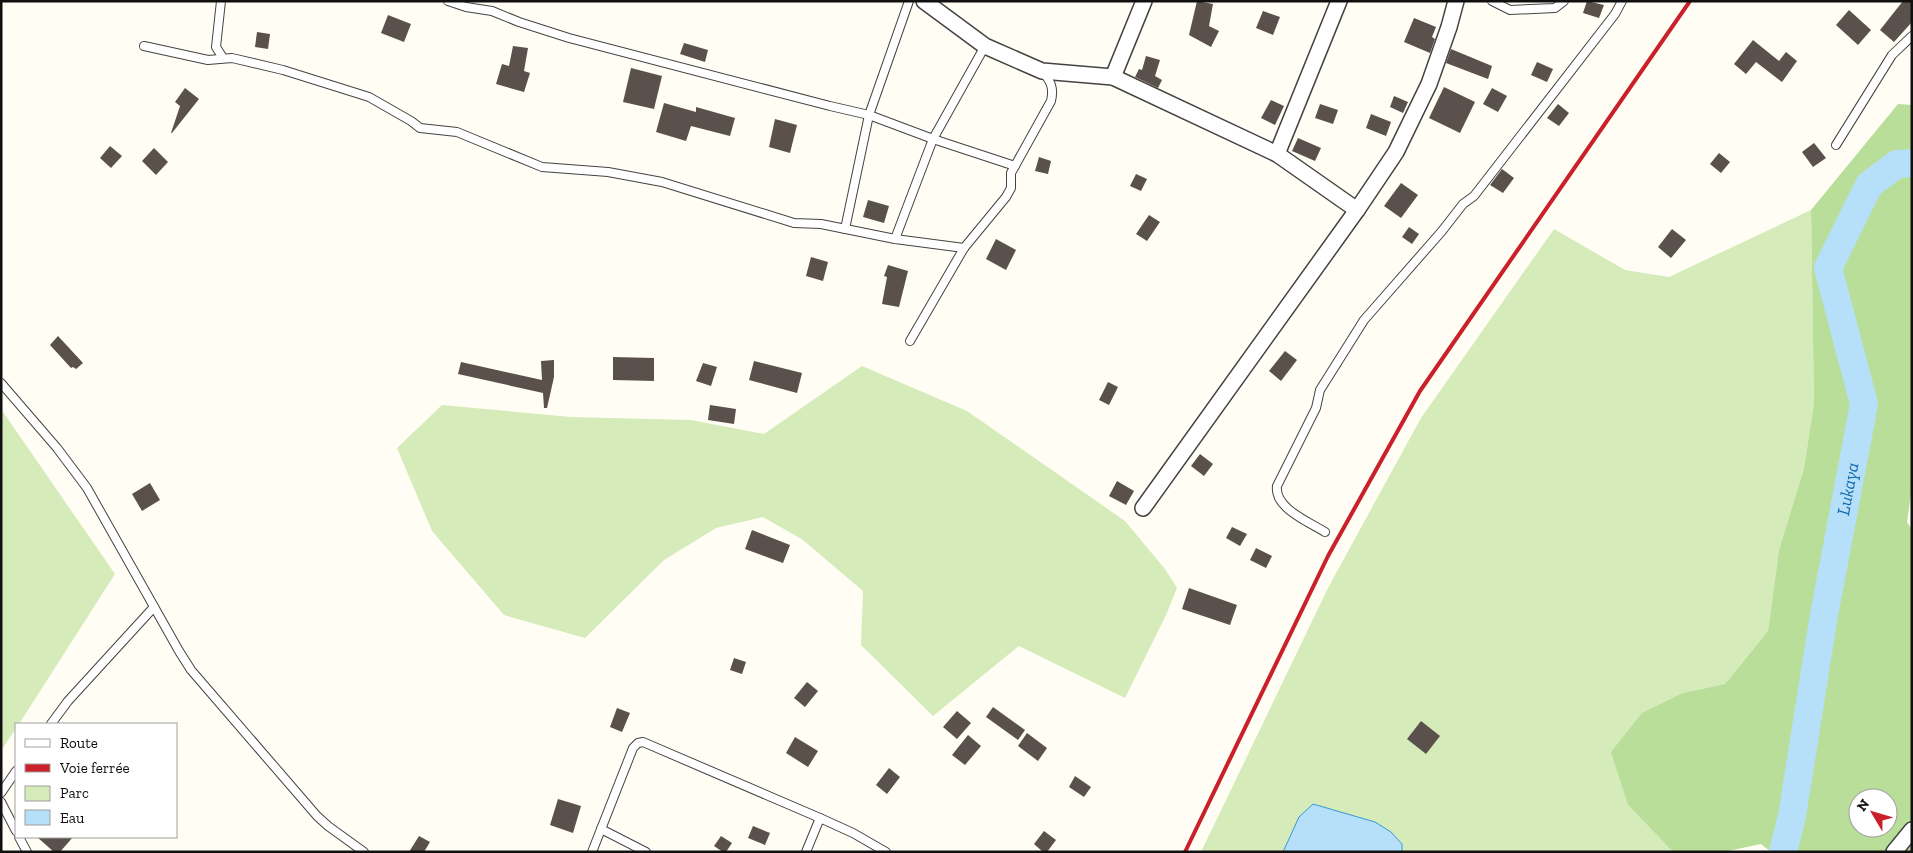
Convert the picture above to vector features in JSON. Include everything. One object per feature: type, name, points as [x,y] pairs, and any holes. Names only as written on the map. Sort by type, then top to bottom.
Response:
[{"type":"street","points":[[924,1],[985,46],[1042,71],[1113,77],[1277,154],[1356,210]]},
{"type":"street","points":[[1113,77],[1144,1]]},
{"type":"street","points":[[1277,154],[1339,1]]},
{"type":"street","points":[[1144,508],[1396,152],[1429,84],[1456,1]]},
{"type":"street","points":[[1894,852],[1912,830]]},
{"type":"lane","points":[[221,1],[216,47],[223,58]]},
{"type":"lane","points":[[448,1],[466,7],[492,11],[569,38],[811,102],[869,115],[933,139],[1015,166]]},
{"type":"lane","points":[[845,229],[869,115],[909,1]]},
{"type":"lane","points":[[1492,1],[1510,10],[1555,8],[1564,1]]},
{"type":"lane","points":[[1325,532],[1287,508],[1276,492],[1277,486],[1316,408],[1322,387],[1364,320],[1442,231],[1463,204],[1474,196],[1615,14],[1622,1]]},
{"type":"lane","points":[[1836,145],[1892,54],[1912,36]]},
{"type":"lane","points":[[144,46],[208,60],[232,58],[279,68],[363,94],[420,128],[457,132],[542,167],[608,172],[662,182],[794,223],[822,224],[895,239],[964,248]]},
{"type":"lane","points":[[895,239],[933,139],[985,46]]},
{"type":"lane","points":[[910,341],[964,248],[1006,197],[1011,188],[1011,173],[1051,101],[1053,92],[1051,83],[1042,71]]},
{"type":"lane","points":[[1,383],[58,448],[86,488],[191,670],[297,793],[328,826],[364,852]]},
{"type":"lane","points":[[52,723],[68,701],[154,607]]},
{"type":"lane","points":[[592,852],[633,748],[638,743],[643,742],[820,818],[886,852]]},
{"type":"lane","points":[[1,793],[15,772]]},
{"type":"lane","points":[[1,802],[15,829]]},
{"type":"lane","points":[[806,852],[820,818]]},
{"type":"lane","points":[[601,829],[646,852]]},
{"type":"lane","points":[[20,838],[27,852]]},
{"type":"green space","points":[[1898,104],[1912,105],[1912,487],[1907,522],[1912,530],[1912,852],[1771,852],[1761,844],[1723,852],[1673,852],[1628,805],[1611,752],[1642,713],[1683,693],[1725,684],[1768,631],[1779,550],[1804,468],[1814,403],[1811,210]]},
{"type":"green space","points":[[1811,210],[1814,403],[1804,468],[1779,550],[1768,631],[1725,684],[1683,693],[1628,805],[1673,852],[1201,852],[1329,586],[1421,418],[1554,229],[1625,270],[1669,277]]},
{"type":"green space","points":[[862,366],[967,411],[1125,521],[1165,569],[1177,588],[1166,615],[1125,698],[1019,646],[933,716],[861,645],[863,591],[803,540],[763,517],[716,528],[664,560],[585,638],[504,615],[432,531],[397,448],[442,405],[571,417],[691,420],[764,434]]},
{"type":"green space","points":[[1,409],[115,574],[20,723],[15,723],[15,730],[1,751]]},
{"type":"water","points":[[1313,804],[1375,822],[1391,832],[1402,844],[1402,852],[1283,852],[1299,817]]},
{"type":"building","points":[[1197,1],[1213,4],[1209,26],[1219,31],[1211,47],[1189,35]]},
{"type":"building","points":[[1587,1],[1604,5],[1599,18],[1583,13]]},
{"type":"building","points":[[1903,1],[1912,1],[1912,22],[1894,42],[1880,30]]},
{"type":"building","points":[[1849,10],[1871,30],[1858,45],[1836,25]]},
{"type":"building","points":[[1263,11],[1280,17],[1273,35],[1256,28]]},
{"type":"building","points":[[388,15],[411,24],[404,42],[381,33]]},
{"type":"building","points":[[1414,18],[1436,27],[1432,37],[1435,39],[1430,53],[1404,42]]},
{"type":"building","points":[[257,32],[270,34],[268,49],[255,47]]},
{"type":"building","points":[[1753,40],[1779,61],[1786,52],[1797,61],[1782,82],[1756,62],[1746,74],[1734,64]]},
{"type":"building","points":[[684,43],[708,50],[705,62],[680,54]]},
{"type":"building","points":[[513,46],[528,48],[524,71],[530,73],[524,92],[496,84],[502,64],[509,66]]},
{"type":"building","points":[[1451,49],[1492,66],[1488,79],[1446,63]]},
{"type":"building","points":[[1146,56],[1160,60],[1155,76],[1162,80],[1158,88],[1135,77],[1139,69],[1142,70]]},
{"type":"building","points":[[1537,62],[1553,69],[1547,82],[1531,75]]},
{"type":"building","points":[[631,68],[662,76],[654,109],[623,102]]},
{"type":"building","points":[[1444,87],[1475,102],[1460,133],[1429,118]]},
{"type":"building","points":[[185,88],[199,99],[171,133],[180,106],[175,102]]},
{"type":"building","points":[[1492,88],[1507,96],[1498,112],[1483,104]]},
{"type":"building","points":[[1394,96],[1408,102],[1403,113],[1390,107]]},
{"type":"building","points":[[1271,100],[1284,106],[1275,125],[1261,118]]},
{"type":"building","points":[[664,103],[696,112],[696,107],[735,118],[730,136],[691,126],[686,141],[656,132]]},
{"type":"building","points":[[1320,104],[1338,110],[1333,124],[1315,118]]},
{"type":"building","points":[[1558,104],[1569,113],[1559,126],[1547,118]]},
{"type":"building","points":[[1371,114],[1391,122],[1386,136],[1366,128]]},
{"type":"building","points":[[775,119],[797,125],[790,153],[769,147]]},
{"type":"building","points":[[1298,138],[1321,148],[1315,161],[1292,151]]},
{"type":"building","points":[[1814,143],[1826,158],[1813,167],[1802,152]]},
{"type":"building","points":[[110,146],[122,156],[111,168],[100,158]]},
{"type":"building","points":[[154,148],[168,162],[156,175],[142,161]]},
{"type":"building","points":[[1719,153],[1730,162],[1721,173],[1710,164]]},
{"type":"building","points":[[1039,157],[1051,161],[1048,174],[1035,171]]},
{"type":"building","points":[[1502,169],[1514,178],[1503,193],[1490,185]]},
{"type":"building","points":[[1136,174],[1147,179],[1141,191],[1130,186]]},
{"type":"building","points":[[1401,183],[1418,195],[1401,218],[1384,206]]},
{"type":"building","points":[[868,200],[889,206],[884,223],[863,217]]},
{"type":"building","points":[[1149,215],[1160,222],[1147,241],[1136,234]]},
{"type":"building","points":[[1409,227],[1419,234],[1412,244],[1402,237]]},
{"type":"building","points":[[1672,229],[1686,240],[1671,258],[1658,247]]},
{"type":"building","points":[[996,239],[1016,250],[1006,270],[986,259]]},
{"type":"building","points":[[811,257],[828,262],[823,281],[806,276]]},
{"type":"building","points":[[888,265],[908,271],[899,307],[882,304],[887,277],[884,276]]},
{"type":"building","points":[[58,336],[83,363],[76,369],[71,368],[50,345]]},
{"type":"building","points":[[1285,351],[1297,360],[1281,381],[1269,371]]},
{"type":"building","points":[[613,357],[654,358],[654,381],[613,380]]},
{"type":"building","points":[[554,360],[554,377],[547,408],[544,408],[543,393],[458,374],[461,362],[542,380],[541,361]]},
{"type":"building","points":[[754,361],[802,373],[797,393],[749,380]]},
{"type":"building","points":[[703,363],[717,367],[711,386],[696,381]]},
{"type":"building","points":[[1108,382],[1118,387],[1109,405],[1099,400]]},
{"type":"building","points":[[710,405],[736,409],[734,424],[708,420]]},
{"type":"building","points":[[1200,454],[1213,464],[1204,476],[1191,466]]},
{"type":"building","points":[[1117,481],[1134,491],[1126,505],[1109,496]]},
{"type":"building","points":[[150,483],[160,500],[142,511],[132,494]]},
{"type":"building","points":[[1232,527],[1247,534],[1240,546],[1226,538]]},
{"type":"building","points":[[752,530],[790,545],[783,563],[745,549]]},
{"type":"building","points":[[1256,548],[1272,556],[1266,568],[1250,560]]},
{"type":"building","points":[[1189,588],[1237,605],[1230,625],[1182,609]]},
{"type":"building","points":[[734,658],[746,662],[742,674],[730,670]]},
{"type":"building","points":[[807,682],[818,691],[805,707],[794,698]]},
{"type":"building","points":[[993,707],[1025,730],[1018,740],[986,717]]},
{"type":"building","points":[[617,708],[630,713],[622,732],[610,727]]},
{"type":"building","points":[[957,711],[971,723],[957,739],[943,727]]},
{"type":"building","points":[[1421,721],[1440,736],[1426,754],[1407,739]]},
{"type":"building","points":[[1027,733],[1047,748],[1038,761],[1018,746]]},
{"type":"building","points":[[968,735],[981,746],[965,765],[952,755]]},
{"type":"building","points":[[795,737],[818,751],[808,767],[786,753]]},
{"type":"building","points":[[889,768],[900,777],[887,794],[876,785]]},
{"type":"building","points":[[1075,776],[1091,787],[1084,797],[1069,787]]},
{"type":"building","points":[[558,799],[581,806],[573,833],[550,825]]},
{"type":"building","points":[[753,826],[770,833],[765,845],[748,838]]},
{"type":"building","points":[[1044,831],[1056,840],[1047,852],[1043,852],[1034,844]]},
{"type":"building","points":[[419,836],[430,842],[424,852],[409,852]]},
{"type":"building","points":[[721,836],[732,843],[726,852],[714,846]]},
{"type":"building","points":[[38,838],[72,838],[60,852],[54,852]]},
{"type":"waterway","name":"Lukaya","points":[[1783,852],[1792,816],[1824,615],[1864,404],[1828,268],[1869,185],[1897,164],[1912,163]]},
{"type":"railway","points":[[1185,852],[1328,556],[1420,391],[1690,1]]}]
